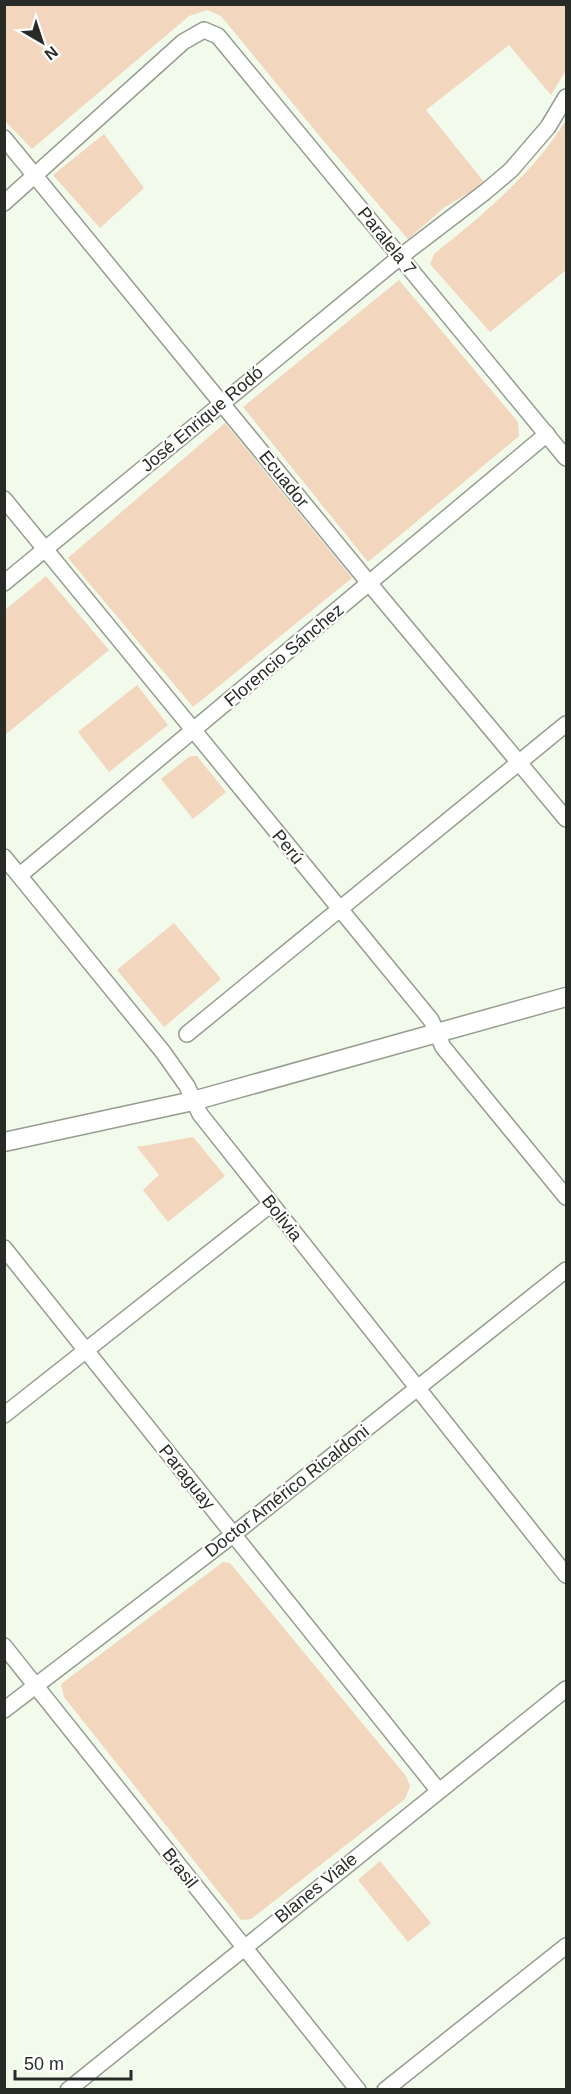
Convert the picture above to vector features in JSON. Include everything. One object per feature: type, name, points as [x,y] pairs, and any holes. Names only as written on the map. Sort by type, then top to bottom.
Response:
[{"type":"street","name":"Paralela 7","points":[[37,175],[183,42],[204,30],[218,36],[567,458]]},
{"type":"street","name":"José Enrique Rodó","points":[[4,583],[400,257],[511,170],[548,127],[567,98]]},
{"type":"street","name":"Ecuador","points":[[4,138],[37,175],[369,584],[567,819]]},
{"type":"street","points":[[4,203],[37,175]]},
{"type":"street","name":"Florencio Sánchez","points":[[20,876],[547,434]]},
{"type":"street","name":"Perú","points":[[4,499],[431,1020],[443,1047],[567,1197]]},
{"type":"street","points":[[187,1034],[567,724]]},
{"type":"street","name":"Bolivia","points":[[4,857],[163,1052],[187,1086],[200,1114],[270,1205],[567,1575]]},
{"type":"street","points":[[4,1142],[193,1101],[567,997]]},
{"type":"street","points":[[4,1415],[270,1205]]},
{"type":"street","name":"Paraguay","points":[[4,1248],[84,1351],[234,1534],[438,1790]]},
{"type":"street","name":"Doctor Américo Ricaldoni","points":[[4,1710],[234,1534],[567,1270]]},
{"type":"street","name":"Brasil","points":[[4,1646],[358,2090]]},
{"type":"street","name":"Blanes Viale","points":[[68,2090],[438,1790],[567,1689]]},
{"type":"street","points":[[385,2090],[567,1946]]},
{"type":"shaded area","points":[[4,5],[566,5],[566,70],[551,95],[509,45],[426,110],[485,183],[445,207],[408,239],[221,16],[207,10],[189,16],[32,149],[5,121]]},
{"type":"shaded area","points":[[566,120],[566,270],[490,332],[430,264],[434,254],[523,175],[539,158]]},
{"type":"shaded area","points":[[104,134],[144,188],[100,228],[53,175]]},
{"type":"shaded area","points":[[399,280],[518,422],[519,436],[368,562],[243,407]]},
{"type":"shaded area","points":[[225,423],[352,578],[193,707],[68,558]]},
{"type":"shaded area","points":[[46,576],[109,650],[5,735],[5,610]]},
{"type":"shaded area","points":[[137,685],[168,725],[109,772],[78,732]]},
{"type":"shaded area","points":[[190,756],[197,756],[226,792],[193,819],[161,779]]},
{"type":"shaded area","points":[[174,923],[221,979],[164,1027],[117,970]]},
{"type":"shaded area","points":[[193,1137],[225,1176],[168,1222],[143,1190],[159,1175],[137,1147]]},
{"type":"shaded area","points":[[223,1562],[230,1563],[406,1776],[410,1786],[405,1799],[251,1919],[241,1920],[64,1697],[61,1684]]},
{"type":"shaded area","points":[[380,1861],[431,1923],[408,1942],[358,1880]]}]
